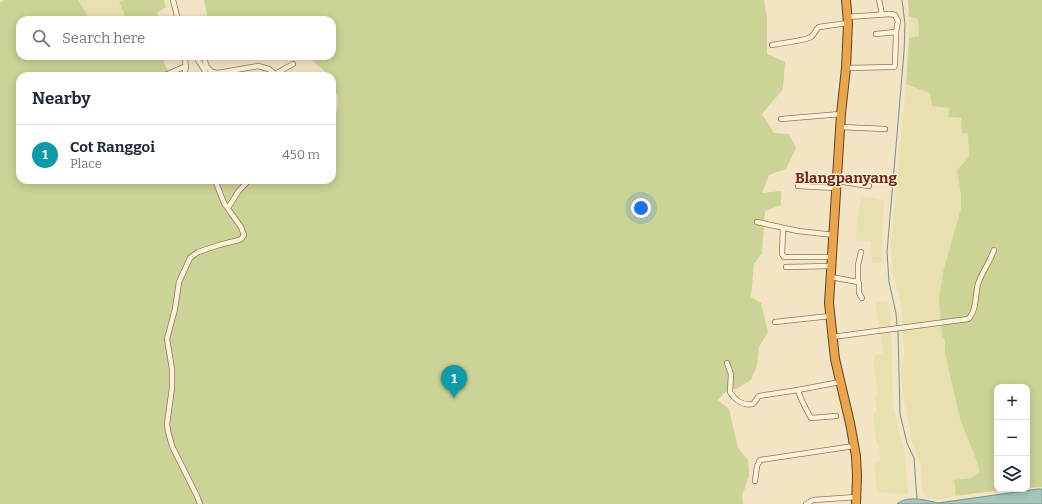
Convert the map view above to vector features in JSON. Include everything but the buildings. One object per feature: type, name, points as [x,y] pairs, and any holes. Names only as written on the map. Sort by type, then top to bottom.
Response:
[{"type":"highway","points":[[846,0],[846,68],[840,127],[829,303],[835,359],[854,446],[857,476],[856,500]]},
{"type":"street","points":[[173,0],[177,16]]},
{"type":"street","points":[[879,0],[882,14]]},
{"type":"street","points":[[772,45],[808,38],[813,35],[819,27],[847,20],[882,14],[895,15],[898,21],[894,67],[846,68]]},
{"type":"street","points":[[876,34],[896,32]]},
{"type":"street","points":[[185,60],[185,72]]},
{"type":"street","points":[[198,60],[206,72]]},
{"type":"street","points":[[204,60],[207,68],[212,72]]},
{"type":"street","points":[[280,72],[293,64]]},
{"type":"street","points":[[172,72],[186,66]]},
{"type":"street","points":[[224,72],[258,66],[269,69],[272,72]]},
{"type":"street","points":[[781,119],[841,114]]},
{"type":"street","points":[[840,127],[885,129]]},
{"type":"street","points":[[200,504],[172,446],[168,431],[167,424],[172,388],[172,368],[167,339],[175,310],[179,282],[190,258],[198,252],[241,239],[244,235],[241,227],[219,193],[216,184]]},
{"type":"street","points":[[228,208],[238,192],[245,184]]},
{"type":"street","points":[[798,186],[837,184],[869,186]]},
{"type":"street","points":[[757,222],[811,233],[834,235]]},
{"type":"street","points":[[783,228],[782,254],[784,257],[832,257]]},
{"type":"street","points":[[832,337],[902,329],[970,318],[974,309],[979,283],[994,250]]},
{"type":"street","points":[[861,252],[858,265],[858,282],[859,293],[862,298]]},
{"type":"street","points":[[786,267],[831,266]]},
{"type":"street","points":[[830,277],[858,282]]},
{"type":"street","points":[[775,322],[830,316]]},
{"type":"street","points":[[727,363],[731,374],[730,392],[734,398],[743,403],[753,404],[759,396],[840,382]]},
{"type":"street","points":[[798,390],[800,400],[808,410],[811,418],[836,416]]},
{"type":"street","points":[[755,481],[757,466],[760,460],[854,446]]},
{"type":"street","points":[[806,504],[813,500],[856,500]]},
{"type":"shaded area","points":[[78,0],[124,0],[119,2],[125,16],[87,16]]},
{"type":"shaded area","points":[[909,18],[918,18],[919,36],[909,38]]},
{"type":"shaded area","points":[[906,84],[931,93],[961,118],[962,134],[968,133],[969,157],[961,195],[961,208],[943,272],[945,353],[960,419],[978,464],[979,473],[970,478],[954,480],[956,496],[938,500],[926,498],[922,488],[921,464],[912,441],[904,402],[901,374],[904,353],[902,308],[892,269],[891,243]]},
{"type":"shaded area","points":[[865,197],[884,201],[882,263],[872,263],[871,242],[856,240],[857,220],[861,200]]},
{"type":"shaded area","points":[[887,301],[891,316],[893,406],[905,455],[908,495],[877,492],[874,462],[880,460],[879,444],[876,443],[873,413],[877,411],[875,399],[878,392],[874,370],[874,355],[883,353],[875,302]]},
{"type":"green space","points":[[4,0],[78,0],[87,14],[87,16],[16,16],[16,60],[164,60],[169,72],[16,72],[16,184],[336,184],[336,114],[338,98],[336,93],[336,72],[325,72],[313,60],[336,60],[336,16],[207,16],[204,0],[764,0],[767,19],[767,54],[785,62],[783,89],[762,114],[774,133],[789,134],[796,148],[786,169],[769,175],[762,193],[781,191],[781,205],[765,211],[762,253],[754,264],[751,297],[761,303],[768,332],[759,347],[757,366],[751,380],[738,388],[724,393],[718,400],[729,409],[738,448],[748,460],[749,476],[742,496],[743,504],[0,504],[0,3]]},
{"type":"green space","points":[[124,0],[164,0],[166,7],[157,13],[158,16],[125,16],[119,2]]},
{"type":"green space","points":[[908,0],[1042,0],[1042,487],[1030,488],[1030,384],[994,384],[994,491],[956,496],[954,480],[970,478],[979,473],[978,464],[960,419],[945,353],[945,340],[942,336],[939,300],[943,272],[961,208],[961,195],[957,170],[969,157],[968,133],[962,134],[961,118],[948,117],[950,108],[932,106],[930,93],[906,84],[909,38],[919,36],[918,19],[909,17]]},
{"type":"water","points":[[1042,489],[1042,504],[897,504],[901,501],[911,499],[938,503],[1017,492],[1030,492],[1030,490]]},
{"type":"waterway","points":[[897,326],[896,313],[889,282],[887,252],[904,52],[905,24],[902,0]]},
{"type":"waterway","points":[[898,331],[900,414],[907,443],[914,458],[917,499]]},
{"type":"place","name":"Cot Ranggoi","points":[[454,398]]},
{"type":"district","name":"Blangpanyang","points":[[846,178]]}]
